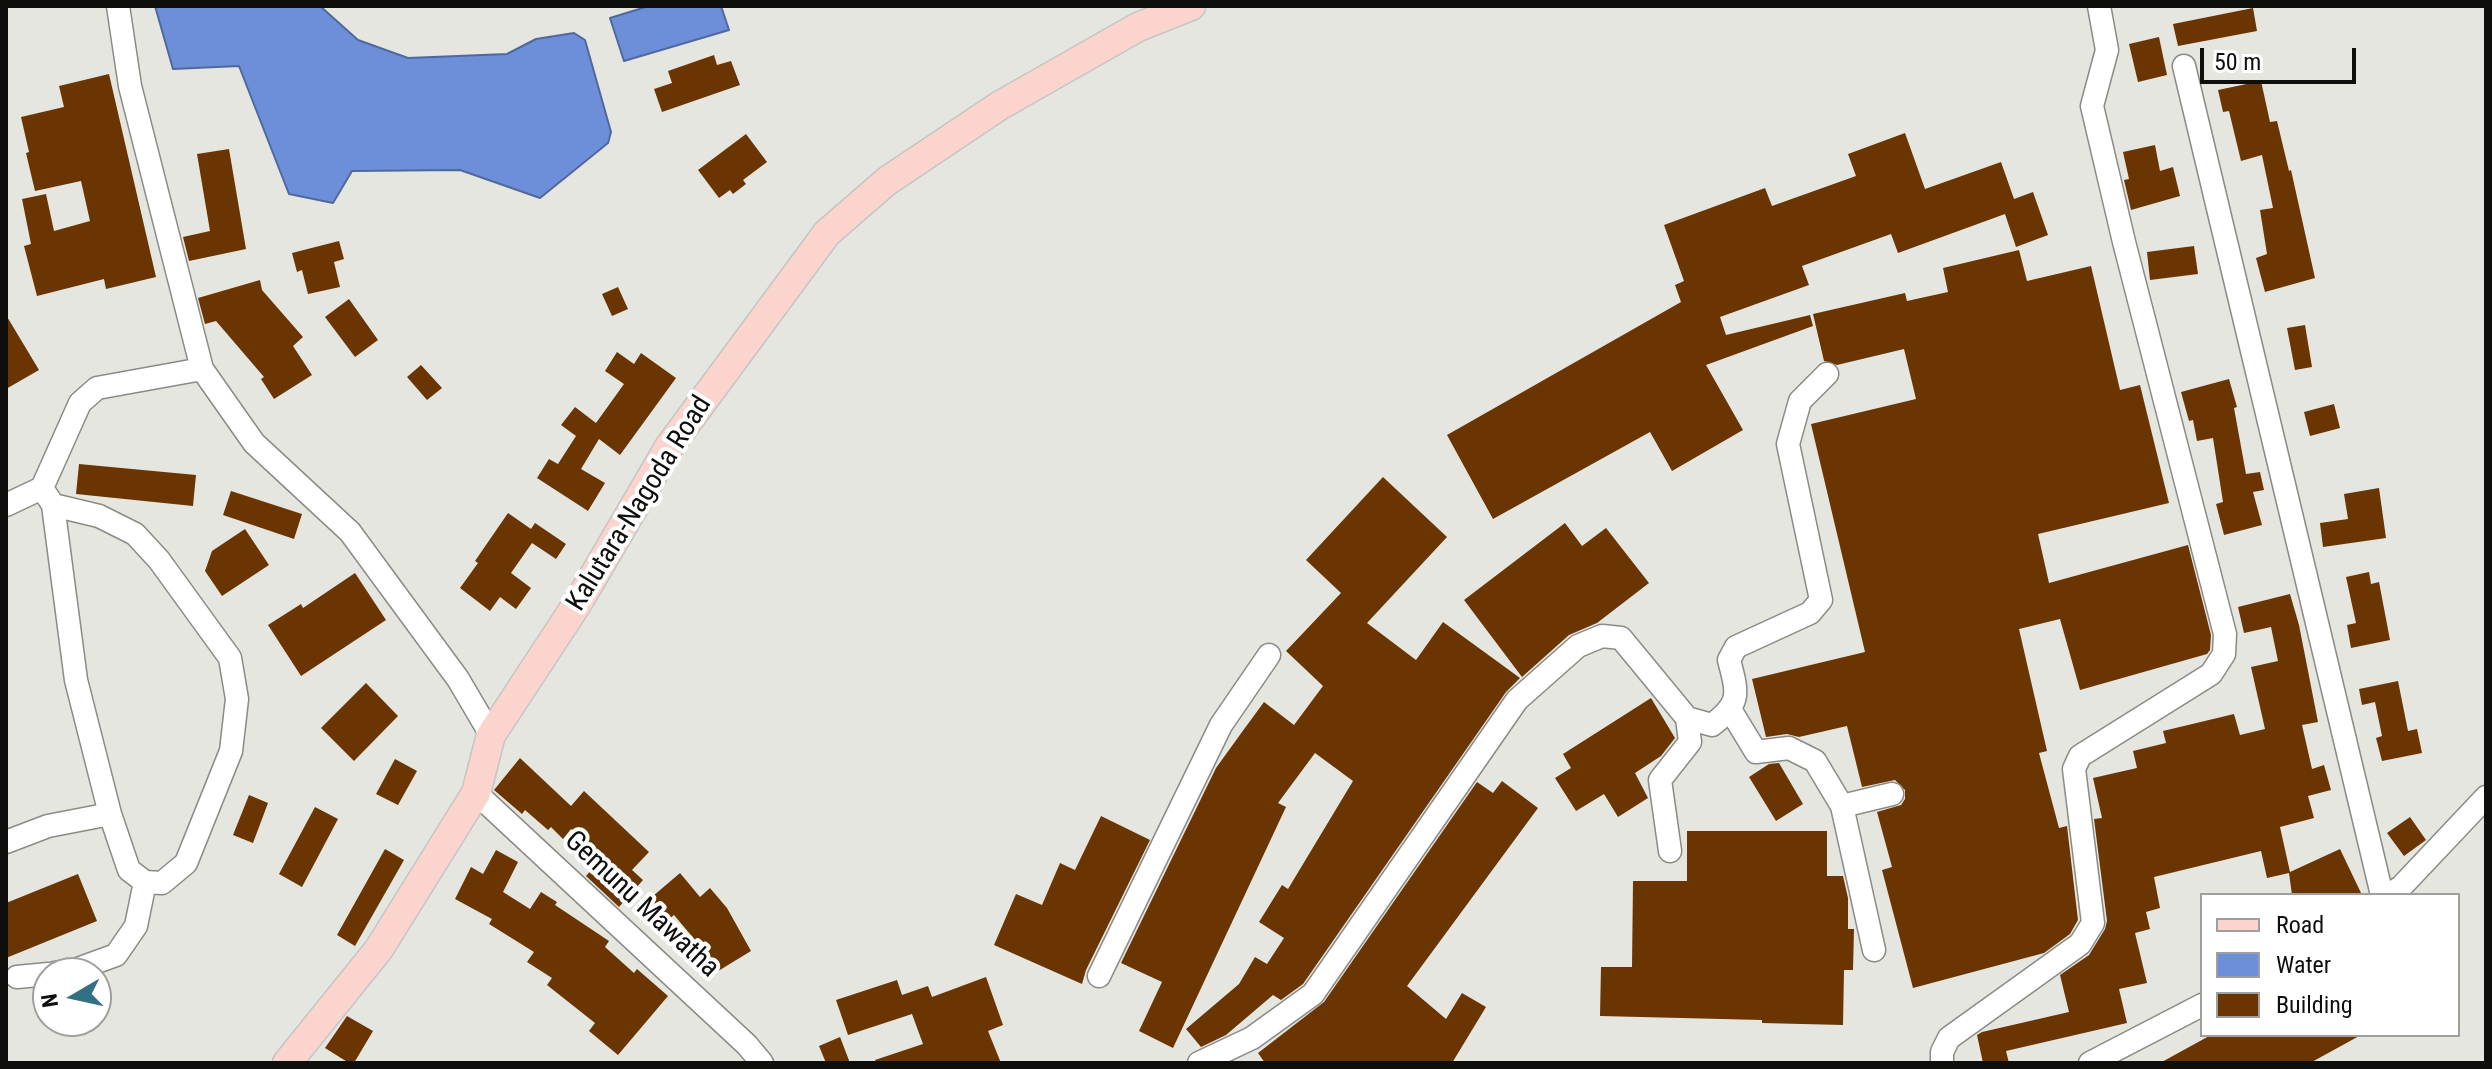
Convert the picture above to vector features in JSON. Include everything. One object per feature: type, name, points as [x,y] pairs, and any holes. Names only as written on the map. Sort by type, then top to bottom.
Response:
[{"type":"main road","name":"Kalutara-Nagoda Road","points":[[287,1063],[379,949],[476,793],[491,735],[579,601],[669,447],[827,233],[887,181],[999,106],[1138,27],[1191,6]]},
{"type":"street","points":[[118,6],[130,86],[202,369],[254,443],[350,532],[458,679],[491,735]]},
{"type":"street","points":[[1942,1063],[1942,1052],[1949,1038],[2080,944],[2089,932],[2093,923],[2074,769],[2080,756],[2211,674],[2224,654],[2225,634],[2092,106],[2107,50],[2099,6]]},
{"type":"street","points":[[2184,66],[2385,893]]},
{"type":"street","points":[[6,505],[47,497],[99,516],[135,534],[159,560],[230,658],[237,699],[231,751],[186,863],[162,883],[145,882],[129,870],[110,814],[76,680],[47,497],[80,403],[97,388],[202,369]]},
{"type":"street","points":[[1687,718],[1712,725],[1731,711],[1737,692],[1729,660],[1736,647],[1810,613],[1821,600],[1788,444],[1800,401],[1827,374]]},
{"type":"street","points":[[1199,1063],[1252,1038],[1313,994],[1517,700],[1578,646],[1602,636],[1621,638],[1687,718],[1690,742],[1660,780],[1670,851]]},
{"type":"street","points":[[1099,976],[1221,725],[1269,655]]},
{"type":"street","points":[[1731,711],[1756,752],[1789,748],[1815,761],[1842,806],[1874,950]]},
{"type":"street","name":"Gemunu Mawatha","points":[[476,793],[747,1045],[762,1063]]},
{"type":"street","points":[[1842,806],[1892,794]]},
{"type":"street","points":[[2389,893],[2401,887],[2486,797]]},
{"type":"street","points":[[6,842],[48,826],[110,814]]},
{"type":"street","points":[[110,957],[116,955],[136,926],[145,882]]},
{"type":"street","points":[[17,977],[32,976]]},
{"type":"street","points":[[2090,1063],[2200,1006]]},
{"type":"water","points":[[155,6],[320,6],[358,40],[408,58],[507,54],[536,39],[574,33],[585,40],[611,132],[608,143],[540,198],[460,170],[352,171],[333,203],[289,194],[239,66],[173,69]]},
{"type":"water","points":[[649,6],[721,6],[729,30],[624,61],[610,18]]},
{"type":"building","points":[[2253,8],[2257,31],[2178,46],[2173,24]]},
{"type":"building","points":[[2159,37],[2167,75],[2138,82],[2129,44]]},
{"type":"building","points":[[714,55],[717,65],[731,61],[740,85],[662,112],[654,89],[672,83],[668,71]]},
{"type":"building","points":[[109,74],[156,277],[106,289],[104,279],[37,296],[24,246],[31,244],[22,199],[46,194],[54,231],[90,221],[81,181],[35,191],[21,117],[64,107],[59,86]]},
{"type":"building","points":[[2261,81],[2270,122],[2277,121],[2291,170],[2315,278],[2265,292],[2256,258],[2267,254],[2260,210],[2273,208],[2262,155],[2241,161],[2229,111],[2223,112],[2218,90]]},
{"type":"building","points":[[1905,133],[1925,189],[2001,162],[2014,199],[2033,192],[2048,235],[2016,247],[2005,214],[1898,253],[1891,234],[1802,266],[1809,285],[1720,317],[1726,335],[1810,315],[1813,326],[1706,365],[1743,430],[1672,471],[1650,432],[1493,519],[1447,435],[1681,302],[1675,285],[1684,281],[1664,225],[1765,188],[1772,206],[1856,176],[1848,154]]},
{"type":"building","points":[[746,134],[767,162],[743,180],[746,184],[733,194],[730,190],[719,198],[698,170]]},
{"type":"building","points":[[2155,145],[2160,171],[2173,167],[2180,196],[2131,210],[2124,180],[2129,179],[2123,152]]},
{"type":"building","points":[[229,149],[246,249],[189,261],[183,237],[210,231],[197,154]]},
{"type":"building","points":[[339,241],[344,259],[334,262],[340,287],[308,294],[302,270],[297,272],[292,253]]},
{"type":"building","points":[[2194,246],[2198,274],[2150,280],[2147,252]]},
{"type":"building","points":[[2019,250],[2027,281],[2091,266],[2120,390],[2140,385],[2169,503],[2038,534],[2049,583],[2188,545],[2211,635],[2210,650],[2207,654],[2080,690],[2060,619],[2019,629],[2047,751],[2039,753],[2059,828],[2067,826],[2078,920],[2070,934],[2044,953],[1913,988],[1882,870],[1892,867],[1877,812],[1901,805],[1905,790],[1895,780],[1862,787],[1847,726],[1799,737],[1787,734],[1766,737],[1752,679],[1865,652],[1811,424],[1916,399],[1904,349],[1837,365],[1824,361],[1813,314],[1905,293],[1907,301],[1948,292],[1943,268]]},
{"type":"building","points":[[260,280],[262,290],[303,337],[293,346],[312,375],[274,399],[261,379],[264,377],[216,321],[205,324],[198,298]]},
{"type":"building","points":[[618,287],[628,309],[612,316],[602,294]]},
{"type":"building","points":[[349,299],[378,340],[355,357],[325,317]]},
{"type":"building","points":[[6,315],[39,370],[6,389]]},
{"type":"building","points":[[2305,325],[2312,367],[2295,370],[2287,328]]},
{"type":"building","points":[[617,352],[634,364],[641,353],[676,378],[620,455],[599,439],[581,469],[605,483],[588,511],[537,478],[549,459],[558,464],[576,436],[561,425],[575,407],[596,423],[624,384],[605,371]]},
{"type":"building","points":[[421,365],[442,388],[427,400],[407,377]]},
{"type":"building","points":[[2229,379],[2237,407],[2234,408],[2246,474],[2260,472],[2264,490],[2253,492],[2262,525],[2224,535],[2216,504],[2223,502],[2213,438],[2197,441],[2193,420],[2189,421],[2181,392]]},
{"type":"building","points":[[2334,404],[2340,428],[2310,436],[2304,412]]},
{"type":"building","points":[[79,464],[196,475],[193,506],[76,494]]},
{"type":"building","points":[[1383,477],[1447,537],[1367,623],[1416,660],[1443,622],[1520,678],[1506,692],[1303,984],[1281,1000],[1273,995],[1226,1035],[1201,1047],[1186,1029],[1239,984],[1255,957],[1267,964],[1284,938],[1259,922],[1282,885],[1288,889],[1353,781],[1315,753],[1278,803],[1286,807],[1173,1048],[1139,1031],[1162,982],[1121,963],[1216,768],[1242,732],[1264,702],[1294,725],[1323,686],[1286,651],[1341,593],[1306,560]]},
{"type":"building","points":[[2379,488],[2386,538],[2323,547],[2320,523],[2348,519],[2344,494]]},
{"type":"building","points":[[231,491],[302,514],[294,539],[223,515]]},
{"type":"building","points":[[508,513],[531,529],[535,523],[566,544],[556,559],[532,543],[511,573],[531,588],[516,609],[500,597],[490,611],[460,588]]},
{"type":"building","points":[[1565,523],[1582,546],[1606,528],[1649,583],[1597,623],[1569,635],[1522,677],[1464,600]]},
{"type":"building","points":[[245,529],[269,565],[222,596],[205,571],[212,551]]},
{"type":"building","points":[[2369,572],[2371,584],[2379,582],[2390,640],[2351,648],[2347,625],[2356,623],[2346,577]]},
{"type":"building","points":[[355,573],[386,620],[301,676],[268,625],[301,604],[303,608]]},
{"type":"building","points":[[2290,594],[2299,625],[2318,722],[2302,725],[2312,769],[2324,765],[2331,790],[2308,796],[2314,818],[2280,827],[2290,872],[2340,849],[2361,893],[2292,893],[2289,873],[2267,878],[2261,851],[2154,877],[2160,908],[2146,912],[2150,929],[2135,933],[2147,983],[2119,989],[2127,1023],[2006,1051],[2009,1063],[1983,1063],[1977,1035],[1982,1032],[2069,1012],[2060,975],[2089,955],[2105,929],[2107,921],[2094,819],[2102,818],[2093,778],[2137,768],[2133,751],[2166,743],[2163,731],[2234,714],[2240,735],[2265,729],[2251,667],[2278,661],[2271,627],[2244,633],[2238,607]]},
{"type":"building","points":[[2398,681],[2408,731],[2417,729],[2422,753],[2382,761],[2376,738],[2382,736],[2375,702],[2362,705],[2359,689]]},
{"type":"building","points":[[366,683],[398,716],[354,761],[321,728]]},
{"type":"building","points":[[1651,698],[1675,738],[1661,756],[1635,773],[1648,798],[1618,817],[1604,794],[1576,811],[1555,778],[1571,768],[1563,754]]},
{"type":"building","points":[[520,758],[571,806],[584,791],[649,852],[632,870],[643,880],[619,907],[586,876],[603,857],[571,829],[563,839],[525,810],[522,814],[494,790]]},
{"type":"building","points":[[395,759],[417,771],[398,805],[376,794]]},
{"type":"building","points":[[1779,763],[1803,804],[1776,821],[1749,777],[1769,764]]},
{"type":"building","points":[[1502,781],[1538,808],[1407,986],[1446,1019],[1462,993],[1486,1007],[1452,1063],[1265,1063],[1258,1053],[1324,1002],[1477,782],[1493,793]]},
{"type":"building","points":[[249,795],[268,803],[253,843],[233,835]]},
{"type":"building","points":[[315,807],[338,819],[302,887],[279,874]]},
{"type":"building","points":[[1101,816],[1150,840],[1082,984],[994,945],[1016,894],[1042,905],[1060,863],[1075,870]]},
{"type":"building","points":[[2410,817],[2426,840],[2404,856],[2387,833]]},
{"type":"building","points":[[1687,831],[1827,831],[1827,876],[1843,876],[1848,898],[1848,929],[1854,929],[1853,970],[1844,970],[1843,1025],[1600,1016],[1601,967],[1632,967],[1633,881],[1687,881]]},
{"type":"building","points":[[385,849],[404,860],[355,946],[337,935]]},
{"type":"building","points":[[496,850],[518,862],[503,892],[530,909],[541,892],[557,902],[555,905],[609,941],[605,947],[634,973],[637,969],[668,996],[618,1055],[589,1031],[595,1023],[547,985],[552,978],[527,962],[534,952],[489,924],[492,919],[455,899],[471,867],[483,874]]},
{"type":"building","points":[[680,873],[700,897],[710,888],[727,908],[751,951],[710,976],[695,949],[700,946],[674,915],[663,924],[646,902]]},
{"type":"building","points":[[78,874],[97,921],[6,958],[6,903]]},
{"type":"building","points":[[986,977],[1003,1025],[988,1031],[1001,1063],[876,1063],[875,1060],[923,1044],[912,1014],[848,1035],[836,1000],[897,980],[902,995],[928,986],[932,997]]},
{"type":"building","points":[[347,1016],[373,1031],[354,1063],[325,1048]]},
{"type":"building","points":[[840,1037],[850,1063],[826,1063],[819,1046]]},
{"type":"building","points":[[2207,1037],[2357,1037],[2310,1063],[2160,1063]]}]
